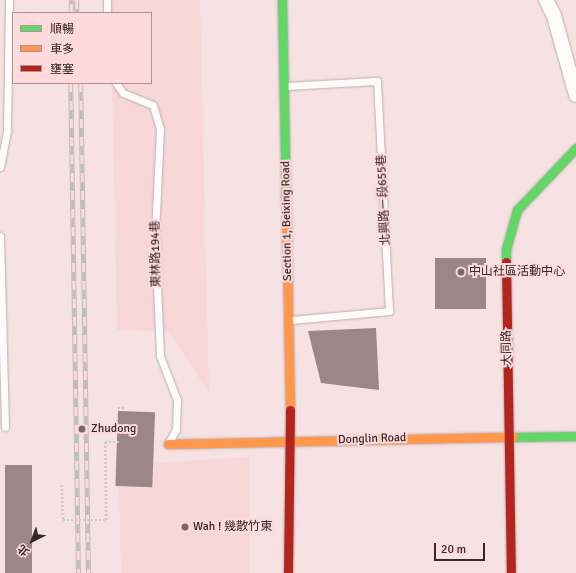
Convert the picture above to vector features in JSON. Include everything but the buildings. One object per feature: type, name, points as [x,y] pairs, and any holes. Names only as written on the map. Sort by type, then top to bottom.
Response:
[{"type":"street","name":"Section 1, Beixing Road","points":[[282,0],[291,441],[288,573]]},
{"type":"street","points":[[546,0],[554,16],[576,95]]},
{"type":"street","name":"大同路","points":[[511,573],[506,249],[518,210],[576,148]]},
{"type":"street","name":"Donglin Road","points":[[168,444],[508,435],[576,436]]},
{"type":"lane","points":[[0,167],[7,130],[9,0]]},
{"type":"lane","points":[[107,0],[107,12]]},
{"type":"lane","name":"北興路ㄧ段655巷","points":[[284,86],[378,81],[389,311],[288,320]]},
{"type":"lane","name":"東林路194巷","points":[[117,84],[123,93],[153,105],[160,129],[154,236],[160,356],[177,400],[176,429],[168,444]]},
{"type":"lane","points":[[0,236],[5,427]]},
{"type":"path","points":[[118,408],[125,408]]},
{"type":"path","points":[[62,485],[63,520],[106,520],[105,442],[119,442]]},
{"type":"shaded area","points":[[110,0],[200,0],[209,393],[169,332],[117,330],[112,84],[152,84],[152,12],[110,12]]},
{"type":"shaded area","name":"Wah ! 幾散竹東","points":[[249,457],[250,573],[121,573],[119,486],[154,487],[154,463]]},
{"type":"railway","points":[[71,0],[71,12]]},
{"type":"railway","points":[[77,0],[77,12]]},
{"type":"railway","points":[[71,84],[79,573]]},
{"type":"railway","points":[[81,84],[89,573]]},
{"type":"traffic: fast","points":[[282,0],[286,203]]},
{"type":"traffic: fast","points":[[506,262],[506,249],[517,210],[576,148]]},
{"type":"traffic: fast","points":[[513,437],[576,436]]},
{"type":"traffic: slow","points":[[286,203],[290,410]]},
{"type":"traffic: slow","points":[[168,444],[513,437]]},
{"type":"traffic: jam","points":[[506,262],[511,573]]},
{"type":"traffic: jam","points":[[288,573],[290,410]]},
{"type":"place","name":"中山社區活動中心","points":[[461,272]]},
{"type":"place","name":"Zhudong","points":[[82,429]]},
{"type":"place","name":"Wah ! 幾散竹東","points":[[185,527]]}]
